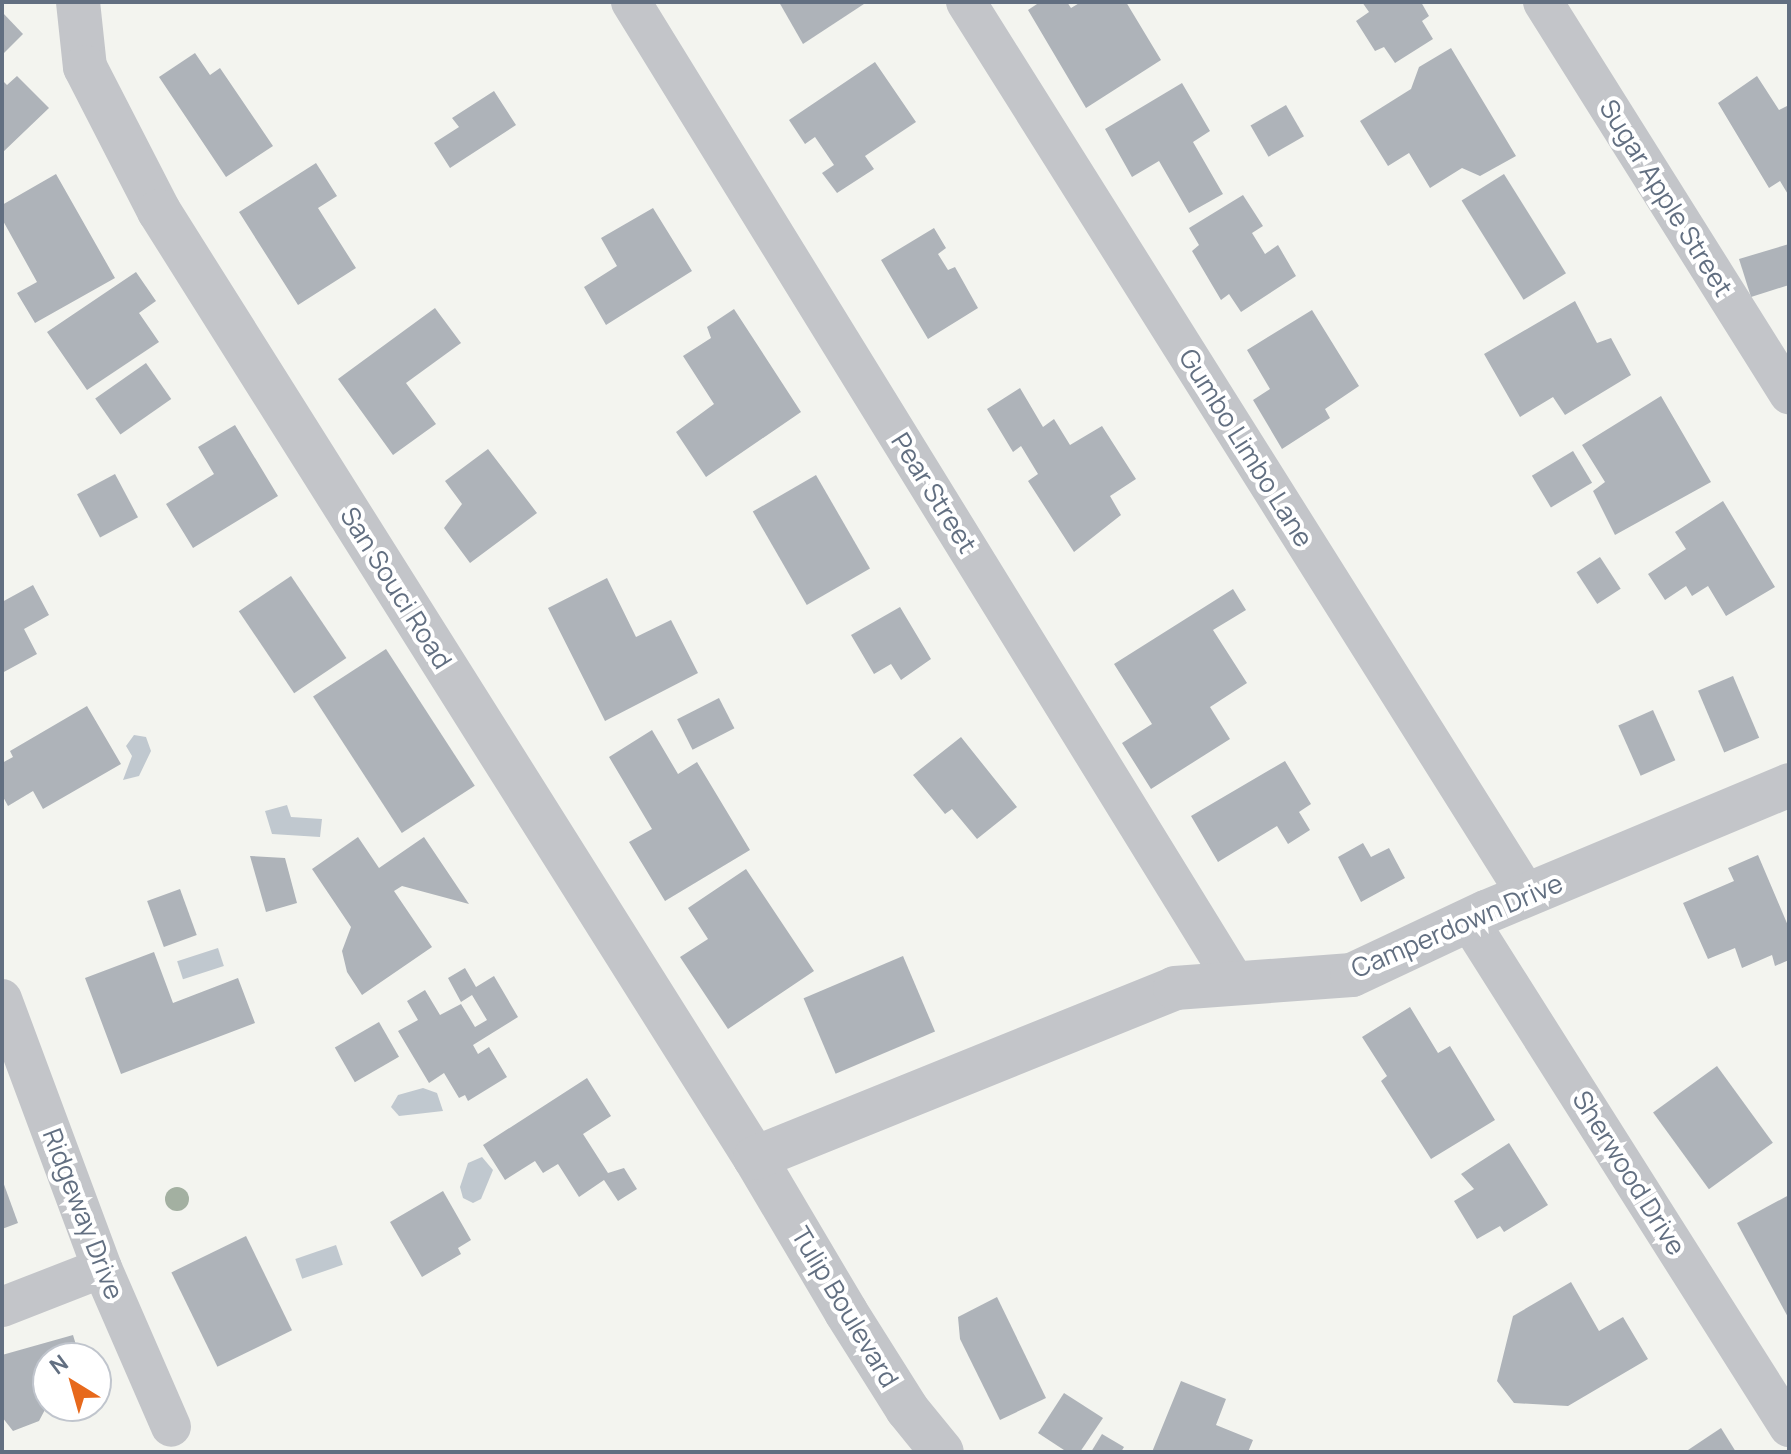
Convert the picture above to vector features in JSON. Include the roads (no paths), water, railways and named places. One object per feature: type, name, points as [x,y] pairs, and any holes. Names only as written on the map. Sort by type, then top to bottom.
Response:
[{"type":"street","name":"San Souci Road","points":[[78,2],[85,67],[159,211],[755,1158]]},
{"type":"street","name":"Pear Street","points":[[631,2],[1236,984]]},
{"type":"street","name":"Gumbo Limbo Lane","points":[[966,2],[1527,895]]},
{"type":"street","name":"Sugar Apple Street","points":[[1543,2],[1789,394]]},
{"type":"street","name":"Camperdown Drive","points":[[755,1158],[1175,988],[1352,975],[1527,895],[1785,793]]},
{"type":"street","name":"Sherwood Drive","points":[[1469,921],[1789,1427]]},
{"type":"street","name":"Ridgeway Drive","points":[[2,999],[102,1268],[171,1427]]},
{"type":"street","name":"Tulip Boulevard","points":[[755,1158],[907,1409],[942,1452]]},
{"type":"street","points":[[2,1307],[102,1268]]}]
